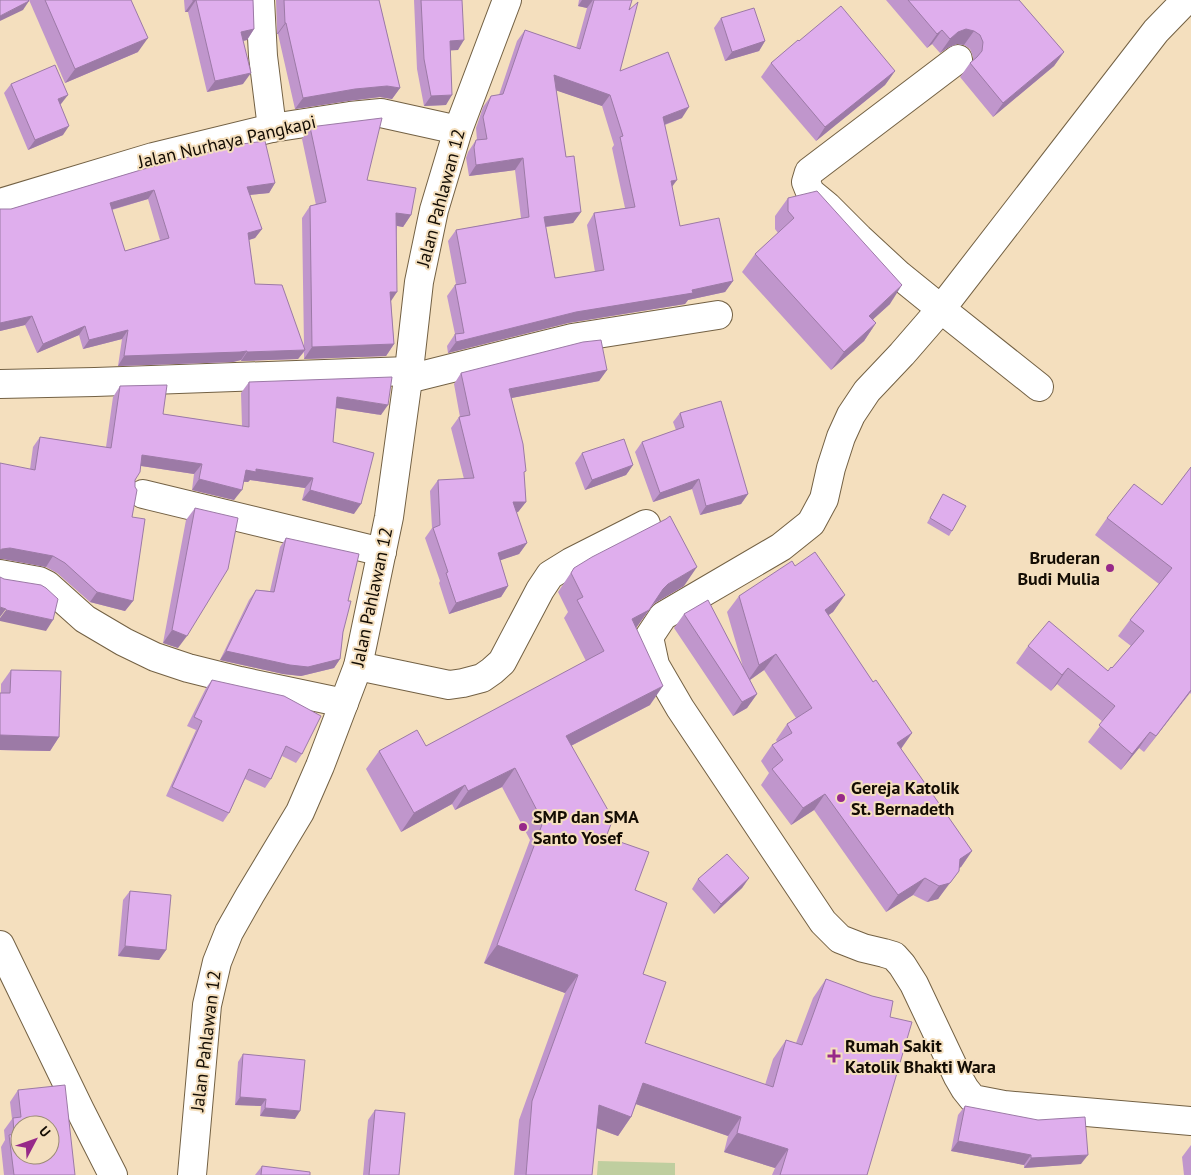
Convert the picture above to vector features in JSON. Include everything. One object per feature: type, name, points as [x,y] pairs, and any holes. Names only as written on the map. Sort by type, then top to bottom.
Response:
[{"type":"street","points":[[260,0],[272,128]]},
{"type":"street","name":"Jalan Pahlawan 12","points":[[192,1175],[207,1005],[216,962],[233,924],[300,812],[320,766],[358,666],[389,517],[419,282],[434,210],[458,130],[506,0]]},
{"type":"street","points":[[1186,0],[1156,31],[941,309],[867,391],[850,415],[831,468],[824,500],[811,523],[781,547],[663,616],[649,637],[655,665],[680,708],[823,922],[840,940],[894,956],[902,965],[914,984],[958,1077],[972,1099],[1004,1105],[1191,1121]]},
{"type":"street","points":[[958,59],[809,172],[806,182],[810,192],[899,276],[1039,387]]},
{"type":"street","name":"Jalan Nurhaya Pangkapi","points":[[0,203],[153,157],[272,128],[350,116],[381,114],[458,130]]},
{"type":"street","points":[[0,384],[408,375],[572,338],[718,314]]},
{"type":"street","points":[[143,494],[382,552]]},
{"type":"street","points":[[358,666],[448,685],[482,678],[502,662],[540,590],[550,575],[571,562],[646,524]]},
{"type":"street","points":[[0,574],[39,581],[47,585],[85,618],[155,658],[240,681],[344,703]]},
{"type":"street","points":[[0,946],[113,1175]]},
{"type":"green space","points":[[598,1161],[675,1163],[675,1175],[597,1175]]},
{"type":"building","points":[[0,0],[28,0],[29,1],[0,16]]},
{"type":"building","points":[[45,0],[131,0],[148,38],[75,69]]},
{"type":"building","points":[[196,0],[253,0],[254,29],[241,32],[251,73],[215,81]]},
{"type":"building","points":[[284,0],[379,0],[400,88],[387,86],[355,89],[303,98],[285,23]]},
{"type":"building","points":[[421,0],[462,0],[464,40],[450,41],[452,95],[431,96],[424,59]]},
{"type":"building","points":[[594,0],[632,0],[629,10],[638,2],[620,71],[668,52],[689,107],[663,117],[677,180],[671,181],[680,226],[719,218],[733,281],[692,290],[693,293],[576,312],[456,342],[455,334],[464,333],[455,285],[466,283],[456,230],[529,217],[523,158],[476,165],[474,147],[476,140],[487,139],[483,117],[491,96],[503,94],[525,30],[580,49]],"holes":[[[554,75],[610,95],[623,136],[620,137],[635,207],[594,213],[604,270],[555,278],[544,217],[581,212],[574,156],[566,157]]]},
{"type":"building","points":[[908,0],[1019,0],[1064,52],[1003,103],[970,63],[982,51],[983,42],[980,35],[966,29],[958,32],[950,39],[942,30],[937,34]]},
{"type":"building","points":[[841,6],[895,71],[825,127],[771,63]]},
{"type":"building","points":[[754,8],[765,41],[732,52],[721,18]]},
{"type":"building","points":[[55,65],[68,95],[58,99],[69,126],[35,140],[11,84]]},
{"type":"building","points":[[382,118],[367,180],[416,188],[411,215],[396,213],[397,292],[390,292],[394,344],[312,347],[310,206],[326,202],[310,127]]},
{"type":"building","points":[[265,141],[275,183],[247,187],[262,229],[248,233],[255,284],[282,285],[305,350],[124,356],[128,330],[89,340],[85,326],[43,344],[32,316],[0,323],[0,209],[11,209],[164,163],[242,144]],"holes":[[[154,190],[169,238],[125,251],[110,203]]]},
{"type":"building","points":[[817,191],[902,285],[869,316],[876,323],[844,352],[755,254],[794,218],[788,211],[788,198]]},
{"type":"building","points":[[601,340],[607,370],[509,389],[523,444],[526,471],[524,472],[526,502],[513,502],[527,543],[498,553],[508,586],[456,603],[433,528],[440,525],[438,480],[474,478],[459,417],[470,415],[461,373],[583,342]]},
{"type":"building","points":[[392,377],[388,405],[337,397],[333,442],[374,453],[361,504],[310,490],[313,478],[256,469],[256,472],[246,470],[242,490],[199,479],[202,464],[142,455],[140,472],[135,480],[137,490],[132,517],[145,519],[133,601],[97,592],[65,563],[53,556],[10,548],[0,550],[0,463],[35,470],[40,437],[111,448],[120,386],[167,385],[163,414],[249,427],[249,382]]},
{"type":"building","points":[[721,401],[748,494],[706,506],[699,479],[660,493],[642,442],[684,427],[680,413]]},
{"type":"building","points":[[624,439],[633,465],[592,480],[582,453]]},
{"type":"building","points":[[1191,467],[1191,690],[1156,736],[1150,732],[1132,754],[1099,725],[1115,706],[1068,668],[1062,675],[1028,646],[1049,621],[1108,671],[1112,668],[1144,631],[1130,620],[1172,568],[1107,518],[1134,484],[1162,505]]},
{"type":"building","points":[[943,494],[966,506],[952,531],[930,518]]},
{"type":"building","points":[[195,508],[238,518],[228,569],[187,636],[172,630]]},
{"type":"building","points":[[670,516],[697,567],[668,584],[649,610],[632,619],[663,686],[566,736],[613,819],[606,837],[649,852],[635,890],[667,903],[643,974],[666,982],[645,1043],[773,1087],[786,1040],[802,1045],[826,979],[872,996],[893,1001],[890,1017],[912,1022],[867,1175],[780,1175],[788,1149],[737,1133],[741,1117],[643,1083],[631,1117],[599,1105],[592,1175],[526,1175],[532,1101],[578,975],[497,945],[543,822],[515,768],[468,791],[465,785],[414,813],[379,751],[417,730],[426,746],[604,651],[577,600],[583,597],[571,573],[574,568],[592,557]]},
{"type":"building","points":[[286,538],[359,554],[348,601],[351,601],[343,632],[340,659],[308,667],[226,651],[256,590],[274,592]]},
{"type":"building","points":[[815,552],[845,595],[825,610],[873,682],[876,680],[912,733],[897,743],[972,851],[960,859],[959,871],[950,883],[939,886],[925,878],[898,895],[825,794],[803,808],[772,769],[783,760],[772,745],[792,733],[787,724],[812,708],[776,654],[759,665],[739,596],[792,561],[795,566]]},
{"type":"building","points":[[0,577],[41,585],[46,588],[58,599],[53,620],[0,607]]},
{"type":"building","points":[[708,600],[757,694],[742,702],[684,614]]},
{"type":"building","points":[[11,670],[61,671],[59,737],[0,735],[0,693],[10,693]]},
{"type":"building","points":[[212,680],[284,696],[321,716],[302,754],[286,746],[271,779],[249,769],[229,813],[172,787],[202,721],[194,717]]},
{"type":"building","points":[[727,854],[749,878],[721,904],[698,879]]},
{"type":"building","points":[[130,891],[171,895],[166,950],[125,946]]},
{"type":"building","points":[[243,1054],[305,1060],[300,1111],[265,1108],[266,1099],[240,1097]]},
{"type":"building","points":[[65,1085],[75,1175],[14,1175],[13,1165],[60,1165],[60,1115],[21,1115],[18,1090]]},
{"type":"building","points":[[965,1106],[1038,1120],[1085,1117],[1088,1155],[1031,1158],[1031,1155],[958,1141]]},
{"type":"building","points":[[375,1110],[405,1113],[399,1175],[369,1175]]},
{"type":"building","points":[[262,1166],[310,1172],[310,1175],[261,1175]]},
{"type":"place","name":"Bruderan Budi Mulia","points":[[1110,568]]},
{"type":"place","name":"Gereja Katolik St. Bernadeth","points":[[841,798]]},
{"type":"place","name":"SMP dan SMA Santo Yosef","points":[[523,827]]},
{"type":"place","name":"Rumah Sakit Katolik Bhakti Wara","points":[[834,1056]]}]
